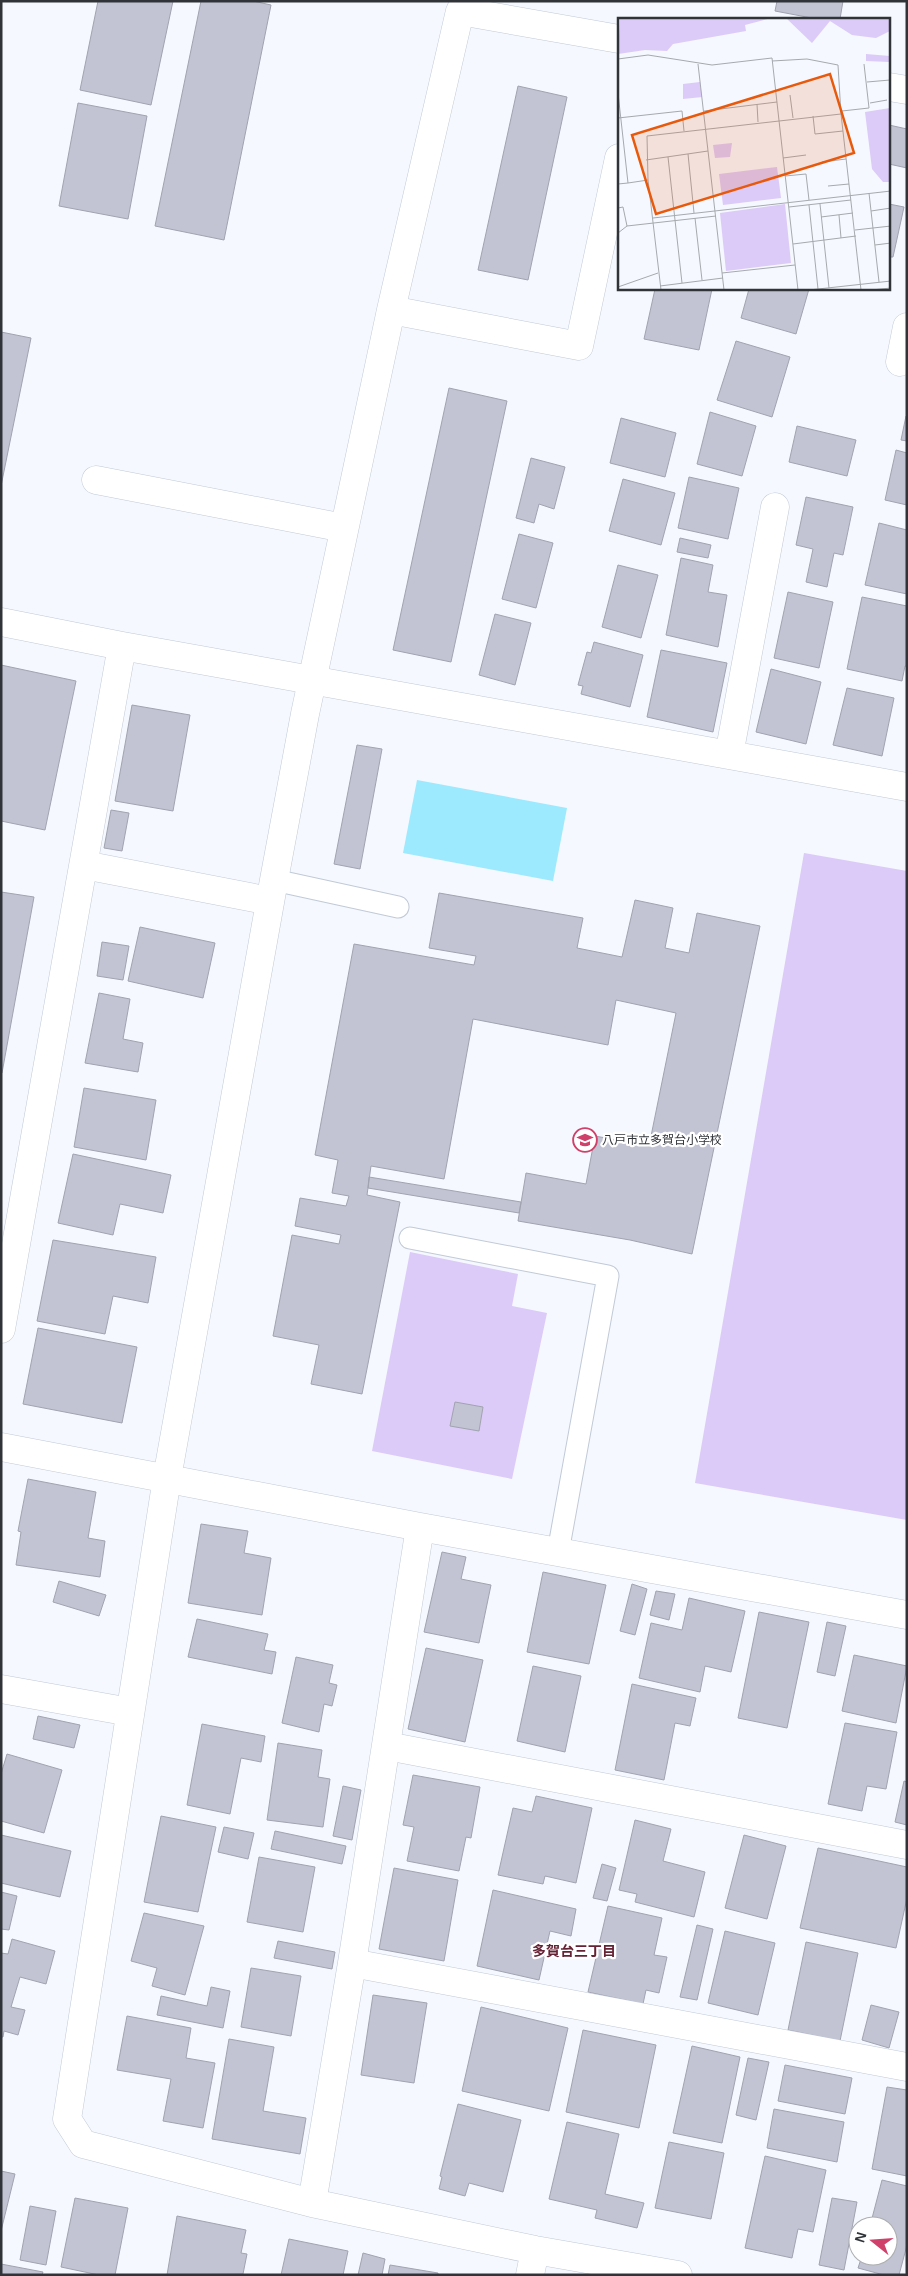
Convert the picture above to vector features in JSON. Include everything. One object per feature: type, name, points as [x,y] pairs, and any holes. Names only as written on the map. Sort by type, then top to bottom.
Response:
[{"type":"street","points":[[618,39],[455,6],[312,680],[272,891],[166,1478],[67,2119],[83,2144],[532,2262],[678,2275]]},
{"type":"street","points":[[890,87],[907,90]]},
{"type":"street","points":[[391,310],[580,346],[618,163]]},
{"type":"street","points":[[900,362],[907,327]]},
{"type":"street","points":[[96,480],[344,528]]},
{"type":"street","points":[[729,754],[775,507]]},
{"type":"street","points":[[1,622],[122,646],[907,787]]},
{"type":"street","points":[[1,1329],[122,646]]},
{"type":"street","points":[[84,865],[272,891]]},
{"type":"street","points":[[1,1447],[420,1527],[907,1615]]},
{"type":"street","points":[[312,2203],[387,1746],[420,1527]]},
{"type":"street","points":[[1,1689],[130,1712]]},
{"type":"street","points":[[387,1746],[907,1845]]},
{"type":"street","points":[[352,1963],[907,2067]]},
{"type":"lane","points":[[272,891],[398,907]]},
{"type":"lane","points":[[410,1238],[608,1276],[558,1552]]},
{"type":"shaded area","points":[[804,853],[907,871],[907,1520],[695,1483]]},
{"type":"shaded area","points":[[410,1252],[518,1274],[512,1306],[547,1313],[512,1479],[372,1451]]},
{"type":"water","points":[[417,780],[567,808],[553,881],[403,853]]},
{"type":"building","points":[[98,1],[173,1],[151,105],[80,90]]},
{"type":"building","points":[[201,1],[253,1],[271,5],[224,240],[155,226]]},
{"type":"building","points":[[777,1],[843,1],[840,18],[812,18],[775,11]]},
{"type":"building","points":[[518,86],[567,97],[528,280],[478,270]]},
{"type":"building","points":[[78,103],[147,116],[128,219],[59,206]]},
{"type":"building","points":[[890,125],[907,129],[907,168],[890,164]]},
{"type":"building","points":[[890,204],[904,207],[893,257],[890,257]]},
{"type":"building","points":[[655,290],[712,290],[699,350],[644,339]]},
{"type":"building","points":[[749,290],[809,290],[796,334],[741,318]]},
{"type":"building","points":[[1,332],[31,338],[1,486]]},
{"type":"building","points":[[736,341],[790,357],[772,417],[717,400]]},
{"type":"building","points":[[449,388],[507,401],[451,662],[393,650]]},
{"type":"building","points":[[710,412],[756,426],[742,476],[697,464]]},
{"type":"building","points":[[907,416],[907,441],[901,440]]},
{"type":"building","points":[[621,418],[676,433],[665,477],[610,463]]},
{"type":"building","points":[[797,426],[856,440],[847,476],[789,462]]},
{"type":"building","points":[[896,450],[907,453],[907,505],[885,500]]},
{"type":"building","points":[[531,458],[565,467],[554,509],[539,504],[534,523],[516,518]]},
{"type":"building","points":[[689,477],[739,488],[728,539],[678,528]]},
{"type":"building","points":[[623,479],[675,493],[661,545],[609,531]]},
{"type":"building","points":[[806,497],[853,507],[843,555],[834,553],[827,587],[806,582],[813,549],[796,545]]},
{"type":"building","points":[[879,523],[907,530],[907,594],[865,585]]},
{"type":"building","points":[[519,534],[553,543],[536,608],[502,599]]},
{"type":"building","points":[[680,538],[711,545],[708,558],[677,552]]},
{"type":"building","points":[[681,558],[713,565],[708,592],[727,595],[718,647],[666,635]]},
{"type":"building","points":[[618,565],[658,575],[641,638],[602,627]]},
{"type":"building","points":[[788,592],[833,602],[819,668],[774,658]]},
{"type":"building","points":[[862,597],[907,606],[907,666],[905,666],[902,681],[847,669]]},
{"type":"building","points":[[495,614],[531,623],[515,685],[479,675]]},
{"type":"building","points":[[594,642],[643,655],[630,707],[581,694],[583,686],[578,685],[587,652],[591,653]]},
{"type":"building","points":[[661,650],[727,663],[713,732],[647,717]]},
{"type":"building","points":[[1,665],[76,681],[45,830],[1,821]]},
{"type":"building","points":[[771,669],[821,682],[806,744],[756,732]]},
{"type":"building","points":[[847,688],[894,698],[882,756],[833,745]]},
{"type":"building","points":[[132,705],[190,715],[173,811],[115,801]]},
{"type":"building","points":[[357,745],[382,749],[360,869],[334,864]]},
{"type":"building","points":[[111,810],[129,813],[122,851],[104,848]]},
{"type":"building","points":[[1,892],[34,897],[2,1073],[1,1072]]},
{"type":"building","points":[[439,893],[583,918],[577,948],[622,957],[635,900],[673,908],[665,948],[689,953],[697,913],[760,926],[692,1254],[630,1240],[518,1221],[526,1173],[586,1184],[595,1136],[649,1146],[676,1013],[616,1000],[608,1045],[473,1019],[444,1179],[371,1166],[367,1195],[400,1202],[362,1394],[311,1384],[319,1345],[273,1336],[292,1235],[339,1244],[341,1235],[295,1226],[300,1198],[346,1206],[349,1196],[332,1193],[338,1160],[315,1155],[354,944],[474,965],[476,956],[429,948]]},
{"type":"building","points":[[140,927],[215,943],[203,998],[128,981]]},
{"type":"building","points":[[102,942],[129,946],[123,980],[97,976]]},
{"type":"building","points":[[99,993],[130,999],[123,1039],[143,1043],[138,1072],[85,1063]]},
{"type":"building","points":[[84,1088],[156,1100],[146,1160],[74,1147]]},
{"type":"building","points":[[73,1154],[171,1175],[163,1213],[120,1204],[113,1235],[58,1223]]},
{"type":"building","points":[[369,1177],[521,1202],[519,1213],[368,1188]]},
{"type":"building","points":[[53,1240],[156,1257],[148,1303],[113,1296],[105,1334],[37,1321]]},
{"type":"building","points":[[38,1328],[137,1347],[122,1423],[23,1404]]},
{"type":"building","points":[[455,1402],[483,1407],[479,1431],[450,1426]]},
{"type":"building","points":[[28,1479],[96,1492],[88,1538],[105,1541],[100,1577],[16,1565],[21,1532],[18,1531]]},
{"type":"building","points":[[201,1524],[248,1531],[244,1553],[271,1558],[262,1615],[188,1603]]},
{"type":"building","points":[[442,1552],[466,1557],[461,1579],[491,1585],[479,1643],[424,1632]]},
{"type":"building","points":[[543,1572],[606,1585],[589,1664],[527,1652]]},
{"type":"building","points":[[59,1581],[106,1595],[99,1616],[53,1602]]},
{"type":"building","points":[[632,1584],[647,1589],[635,1635],[620,1631]]},
{"type":"building","points":[[656,1591],[675,1594],[669,1620],[650,1615]]},
{"type":"building","points":[[689,1598],[745,1611],[731,1672],[705,1666],[700,1692],[639,1678],[651,1623],[682,1630]]},
{"type":"building","points":[[759,1612],[809,1622],[787,1728],[738,1718]]},
{"type":"building","points":[[197,1619],[268,1634],[264,1650],[276,1652],[272,1674],[188,1657]]},
{"type":"building","points":[[827,1622],[846,1626],[835,1676],[817,1672]]},
{"type":"building","points":[[426,1648],[483,1660],[465,1742],[408,1729]]},
{"type":"building","points":[[854,1655],[907,1666],[896,1723],[842,1711]]},
{"type":"building","points":[[296,1657],[333,1665],[329,1683],[337,1685],[332,1706],[324,1704],[319,1732],[282,1723]]},
{"type":"building","points":[[533,1666],[581,1676],[565,1752],[517,1741]]},
{"type":"building","points":[[632,1684],[696,1698],[690,1726],[675,1723],[664,1780],[615,1770]]},
{"type":"building","points":[[38,1716],[80,1725],[74,1748],[33,1739]]},
{"type":"building","points":[[845,1723],[897,1732],[886,1789],[867,1786],[862,1811],[828,1804]]},
{"type":"building","points":[[202,1724],[265,1736],[261,1762],[241,1758],[230,1814],[187,1805]]},
{"type":"building","points":[[278,1743],[322,1750],[318,1777],[330,1779],[323,1827],[267,1820]]},
{"type":"building","points":[[7,1754],[62,1770],[44,1833],[1,1821],[1,1774]]},
{"type":"building","points":[[413,1775],[480,1787],[471,1838],[466,1837],[459,1871],[407,1861],[414,1827],[403,1825]]},
{"type":"building","points":[[904,1781],[907,1782],[907,1825],[895,1822]]},
{"type":"building","points":[[343,1786],[361,1790],[352,1840],[333,1836]]},
{"type":"building","points":[[536,1796],[592,1808],[576,1883],[545,1876],[543,1884],[498,1875],[513,1808],[532,1812]]},
{"type":"building","points":[[161,1816],[216,1827],[198,1912],[144,1902]]},
{"type":"building","points":[[635,1820],[671,1829],[663,1861],[705,1872],[694,1917],[635,1902],[637,1894],[619,1890]]},
{"type":"building","points":[[224,1827],[254,1833],[248,1859],[218,1852]]},
{"type":"building","points":[[275,1831],[346,1846],[342,1864],[271,1849]]},
{"type":"building","points":[[1,1835],[71,1851],[60,1897],[1,1883]]},
{"type":"building","points":[[744,1835],[786,1846],[767,1919],[725,1908]]},
{"type":"building","points":[[818,1848],[907,1867],[907,1898],[896,1948],[800,1928]]},
{"type":"building","points":[[259,1857],[315,1867],[303,1932],[247,1922]]},
{"type":"building","points":[[602,1864],[616,1868],[607,1901],[593,1898]]},
{"type":"building","points":[[394,1868],[458,1880],[444,1961],[379,1949]]},
{"type":"building","points":[[493,1890],[576,1909],[571,1936],[550,1931],[539,1980],[477,1966]]},
{"type":"building","points":[[1,1892],[17,1896],[9,1930],[1,1929]]},
{"type":"building","points":[[608,1906],[662,1918],[654,1955],[667,1957],[659,1993],[646,1990],[643,2004],[588,1992]]},
{"type":"building","points":[[144,1913],[204,1926],[185,1995],[152,1986],[157,1968],[131,1961]]},
{"type":"building","points":[[697,1925],[713,1929],[697,2000],[680,1997]]},
{"type":"building","points":[[725,1931],[775,1943],[758,2015],[708,2003]]},
{"type":"building","points":[[12,1939],[55,1951],[46,1984],[20,1977],[11,2007],[25,2010],[18,2035],[4,2031],[3,2037],[1,2037],[1,1953],[8,1954]]},
{"type":"building","points":[[278,1941],[335,1952],[332,1969],[274,1958]]},
{"type":"building","points":[[806,1942],[858,1953],[840,2041],[788,2030]]},
{"type":"building","points":[[251,1968],[301,1976],[291,2036],[241,2027]]},
{"type":"building","points":[[211,1987],[230,1991],[223,2028],[157,2015],[161,1996],[207,2006]]},
{"type":"building","points":[[373,1995],[427,2003],[414,2083],[361,2075]]},
{"type":"building","points":[[871,2005],[899,2012],[889,2048],[862,2040]]},
{"type":"building","points":[[481,2007],[568,2028],[549,2111],[462,2091]]},
{"type":"building","points":[[127,2016],[191,2028],[186,2058],[215,2063],[203,2128],[163,2121],[171,2079],[117,2070]]},
{"type":"building","points":[[583,2030],[656,2045],[639,2128],[566,2112]]},
{"type":"building","points":[[229,2039],[274,2047],[263,2111],[306,2118],[300,2154],[212,2139]]},
{"type":"building","points":[[692,2046],[740,2057],[722,2143],[673,2133]]},
{"type":"building","points":[[748,2058],[769,2062],[756,2120],[736,2115]]},
{"type":"building","points":[[785,2065],[852,2078],[845,2114],[778,2101]]},
{"type":"building","points":[[887,2087],[907,2090],[907,2176],[872,2169]]},
{"type":"building","points":[[458,2104],[521,2120],[503,2192],[469,2183],[465,2196],[439,2189],[442,2177],[440,2176]]},
{"type":"building","points":[[774,2109],[844,2122],[837,2162],[767,2148]]},
{"type":"building","points":[[567,2122],[619,2134],[605,2194],[644,2203],[637,2228],[595,2218],[597,2210],[549,2199]]},
{"type":"building","points":[[669,2142],[724,2153],[711,2219],[655,2208]]},
{"type":"building","points":[[765,2156],[826,2170],[813,2232],[798,2229],[792,2258],[745,2248]]},
{"type":"building","points":[[1,2171],[15,2174],[1,2231]]},
{"type":"building","points":[[882,2180],[907,2186],[907,2245],[899,2275],[884,2275],[858,2268],[859,2266],[898,2266],[898,2216],[873,2216]]},
{"type":"building","points":[[75,2198],[128,2208],[115,2275],[99,2275],[61,2267]]},
{"type":"building","points":[[832,2198],[857,2202],[854,2216],[848,2216],[848,2249],[844,2270],[819,2265]]},
{"type":"building","points":[[30,2206],[56,2211],[46,2265],[20,2260]]},
{"type":"building","points":[[177,2216],[246,2230],[241,2253],[247,2254],[243,2274],[167,2275]]},
{"type":"building","points":[[289,2239],[348,2251],[343,2275],[281,2275]]},
{"type":"building","points":[[363,2253],[385,2259],[382,2275],[358,2275]]},
{"type":"building","points":[[1,2264],[43,2272],[42,2275],[1,2275]]},
{"type":"building","points":[[390,2265],[438,2273],[438,2275],[388,2275]]},
{"type":"place","name":"八戸市立多賀台小学校","points":[[585,1140]]},
{"type":"district","name":"多賀台三丁目","points":[[574,1951]]}]
